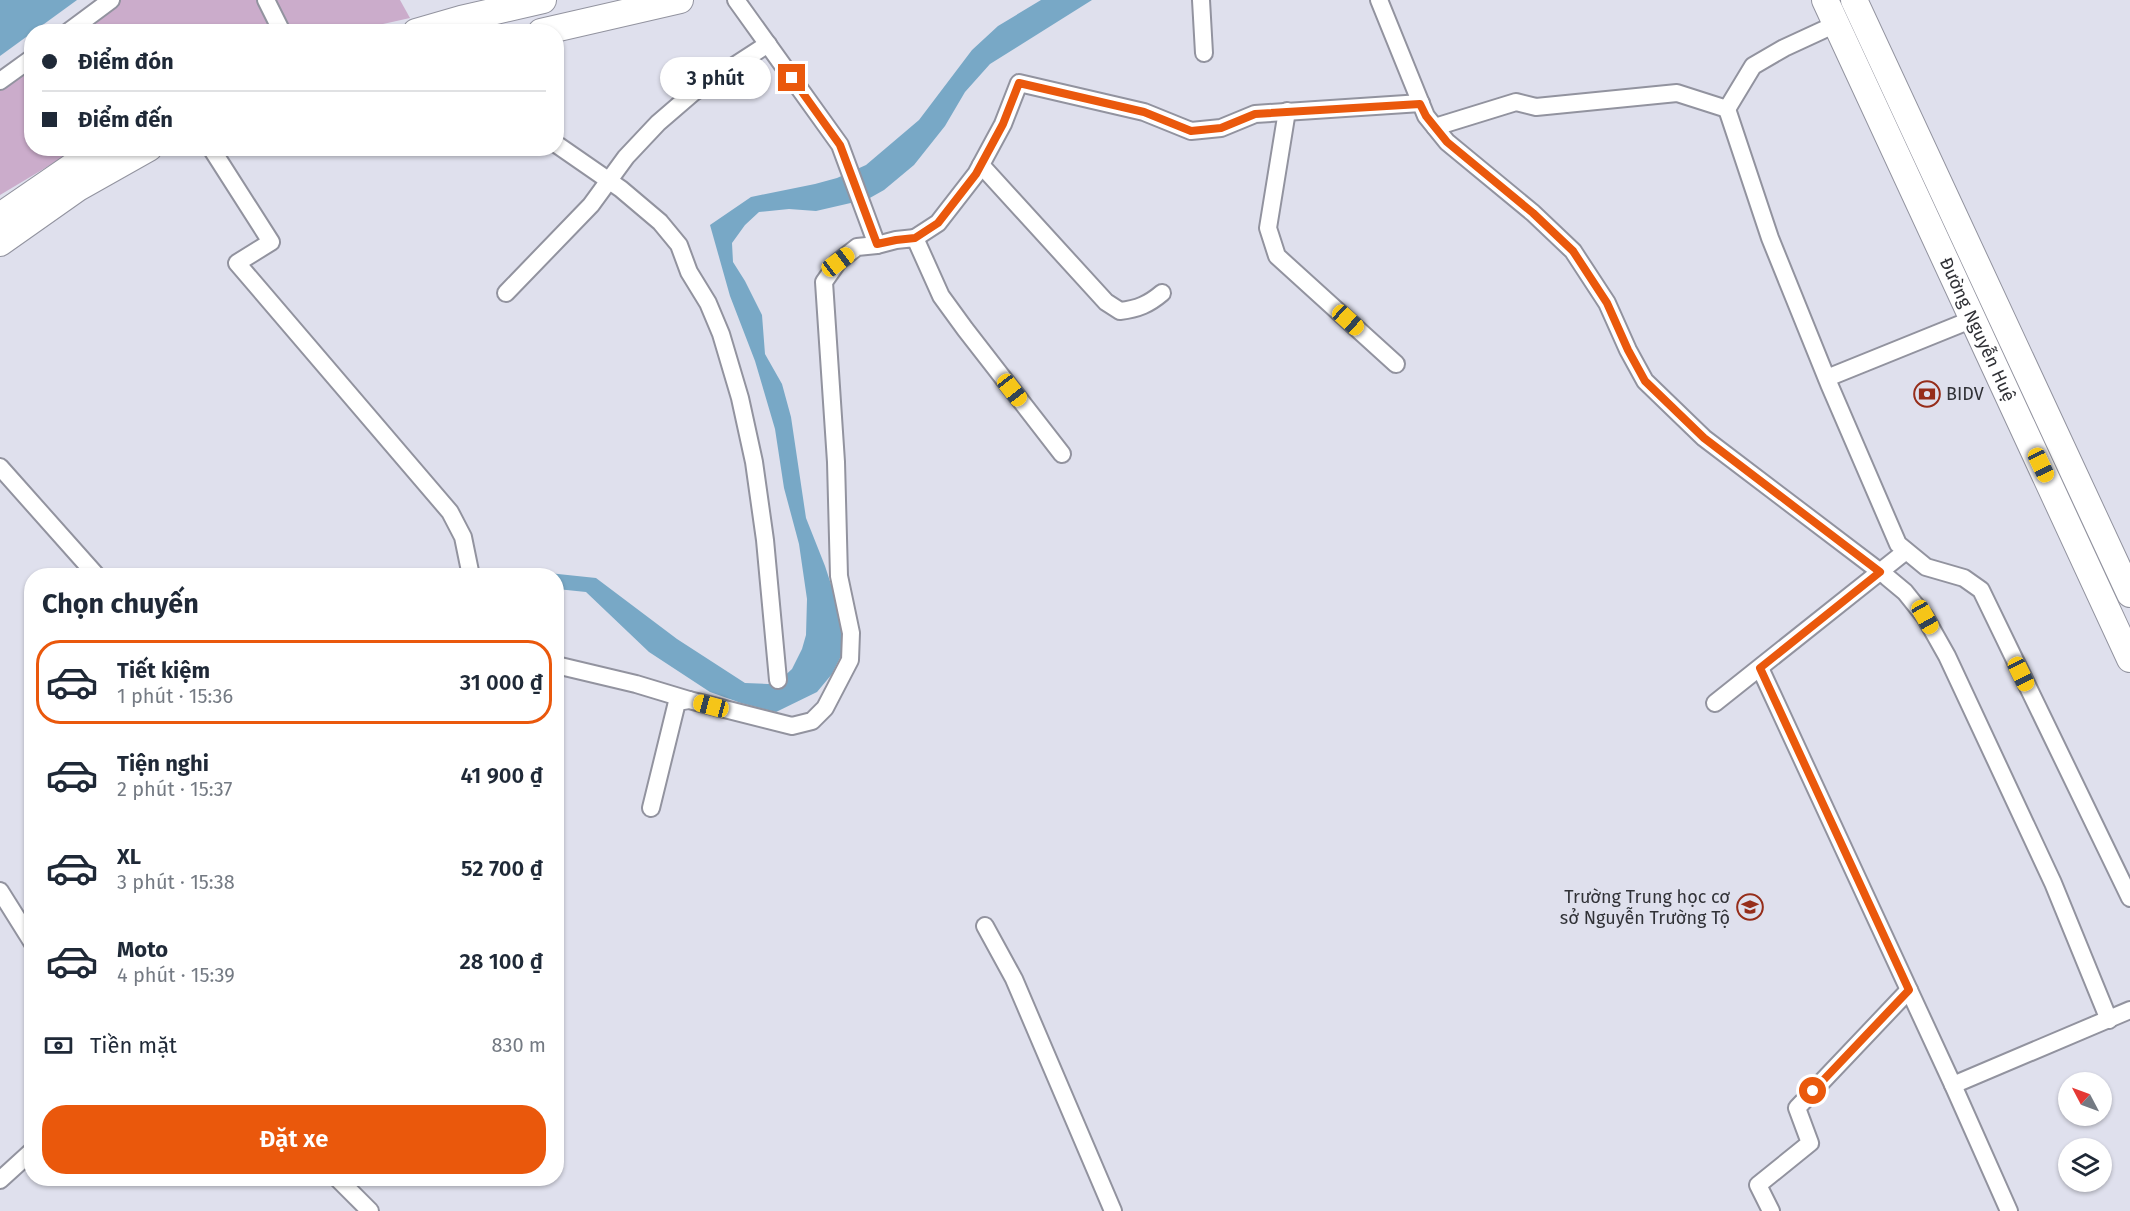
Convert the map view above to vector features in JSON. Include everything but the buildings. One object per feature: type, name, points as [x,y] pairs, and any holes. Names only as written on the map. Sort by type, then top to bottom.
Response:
[{"type":"main road","points":[[465,24],[543,0]]},
{"type":"main road","points":[[564,27],[680,0]]},
{"type":"main road","name":"Đường Nguyễn Huệ","points":[[1825,0],[2130,659]]},
{"type":"main road","name":"Đường Nguyễn Huệ","points":[[1854,0],[2128,583]]},
{"type":"main road","points":[[0,216],[87,156]]},
{"type":"main road","points":[[0,243],[78,188],[135,156]]},
{"type":"main road","points":[[2099,591],[2128,583]]},
{"type":"street","points":[[79,24],[111,0]]},
{"type":"street","points":[[266,0],[278,24]]},
{"type":"street","points":[[735,0],[840,145],[877,244]]},
{"type":"street","points":[[1201,0],[1204,54]]},
{"type":"street","points":[[1379,0],[1426,116],[1447,142],[1533,213],[1573,251],[1607,303],[1645,381],[1704,438],[1905,592],[1925,617],[1947,656],[2053,884],[2109,1020]]},
{"type":"street","points":[[1836,24],[1784,48],[1753,66],[1727,109],[1770,238],[1898,544],[1926,567],[1964,578],[1981,590],[2130,898]]},
{"type":"street","points":[[506,293],[591,205],[626,157],[658,123],[694,92],[768,45]]},
{"type":"street","points":[[0,81],[24,64]]},
{"type":"street","points":[[564,667],[792,726],[812,721],[825,708],[850,660],[851,633],[839,576],[836,462],[824,282],[838,262],[857,247],[915,238],[938,223],[976,174],[1003,124],[1019,83],[1144,112],[1191,131],[1221,128],[1255,114],[1420,104]]},
{"type":"street","points":[[1435,127],[1516,102],[1536,107],[1677,93],[1727,109]]},
{"type":"street","points":[[1287,111],[1268,228],[1277,256],[1396,364]]},
{"type":"street","points":[[564,149],[609,180],[660,222],[679,245],[689,272],[708,303],[721,334],[740,398],[754,462],[765,540],[778,680]]},
{"type":"street","points":[[216,156],[271,242],[237,263],[450,512],[463,537],[469,568]]},
{"type":"street","points":[[981,165],[1107,302],[1120,311],[1135,310],[1162,293]]},
{"type":"street","points":[[915,238],[941,296],[1062,454]]},
{"type":"street","points":[[1827,378],[1973,319]]},
{"type":"street","points":[[0,467],[90,568]]},
{"type":"street","points":[[1715,703],[1906,551]]},
{"type":"street","points":[[1760,668],[2009,1211]]},
{"type":"street","points":[[651,808],[674,710],[677,702],[688,700]]},
{"type":"street","points":[[0,891],[24,929]]},
{"type":"street","points":[[985,926],[1014,979],[1113,1211]]},
{"type":"street","points":[[1771,1211],[1758,1185],[1810,1143],[1797,1108],[1909,990]]},
{"type":"street","points":[[1953,1085],[2130,1010]]},
{"type":"street","points":[[0,1180],[24,1158]]},
{"type":"street","points":[[345,1186],[370,1211]]},
{"type":"shaded area","points":[[120,0],[400,0],[410,18],[383,24],[86,24]]},
{"type":"shaded area","points":[[24,68],[24,156],[65,156],[0,195],[0,86]]},
{"type":"water","points":[[0,0],[77,0],[44,24],[24,24],[24,39],[0,56]]},
{"type":"water","points":[[1041,0],[1092,0],[990,64],[965,92],[945,126],[914,165],[884,190],[868,199],[816,211],[789,209],[759,212],[745,225],[732,243],[733,262],[762,315],[765,354],[782,384],[791,417],[806,518],[840,612],[843,652],[832,674],[817,692],[776,712],[710,692],[649,652],[586,592],[564,590],[564,575],[596,578],[677,639],[745,683],[768,684],[779,681],[792,669],[802,649],[806,635],[807,599],[799,544],[784,488],[775,429],[755,361],[730,296],[710,225],[751,197],[837,178],[866,165],[919,120],[972,50],[998,26]]},
{"type":"place","name":"BIDV","points":[[1927,394]]},
{"type":"place","name":"Trường Trung học cơ sở Nguyễn Trường Tộ","points":[[1750,907]]},
{"type":"route","points":[[792,78],[840,145],[877,244],[915,238],[938,223],[976,174],[1003,124],[1019,83],[1144,112],[1191,131],[1221,128],[1255,114],[1420,104],[1426,116],[1447,142],[1533,213],[1573,251],[1607,303],[1645,381],[1704,438],[1880,572],[1760,668],[1909,990],[1813,1091]]}]
